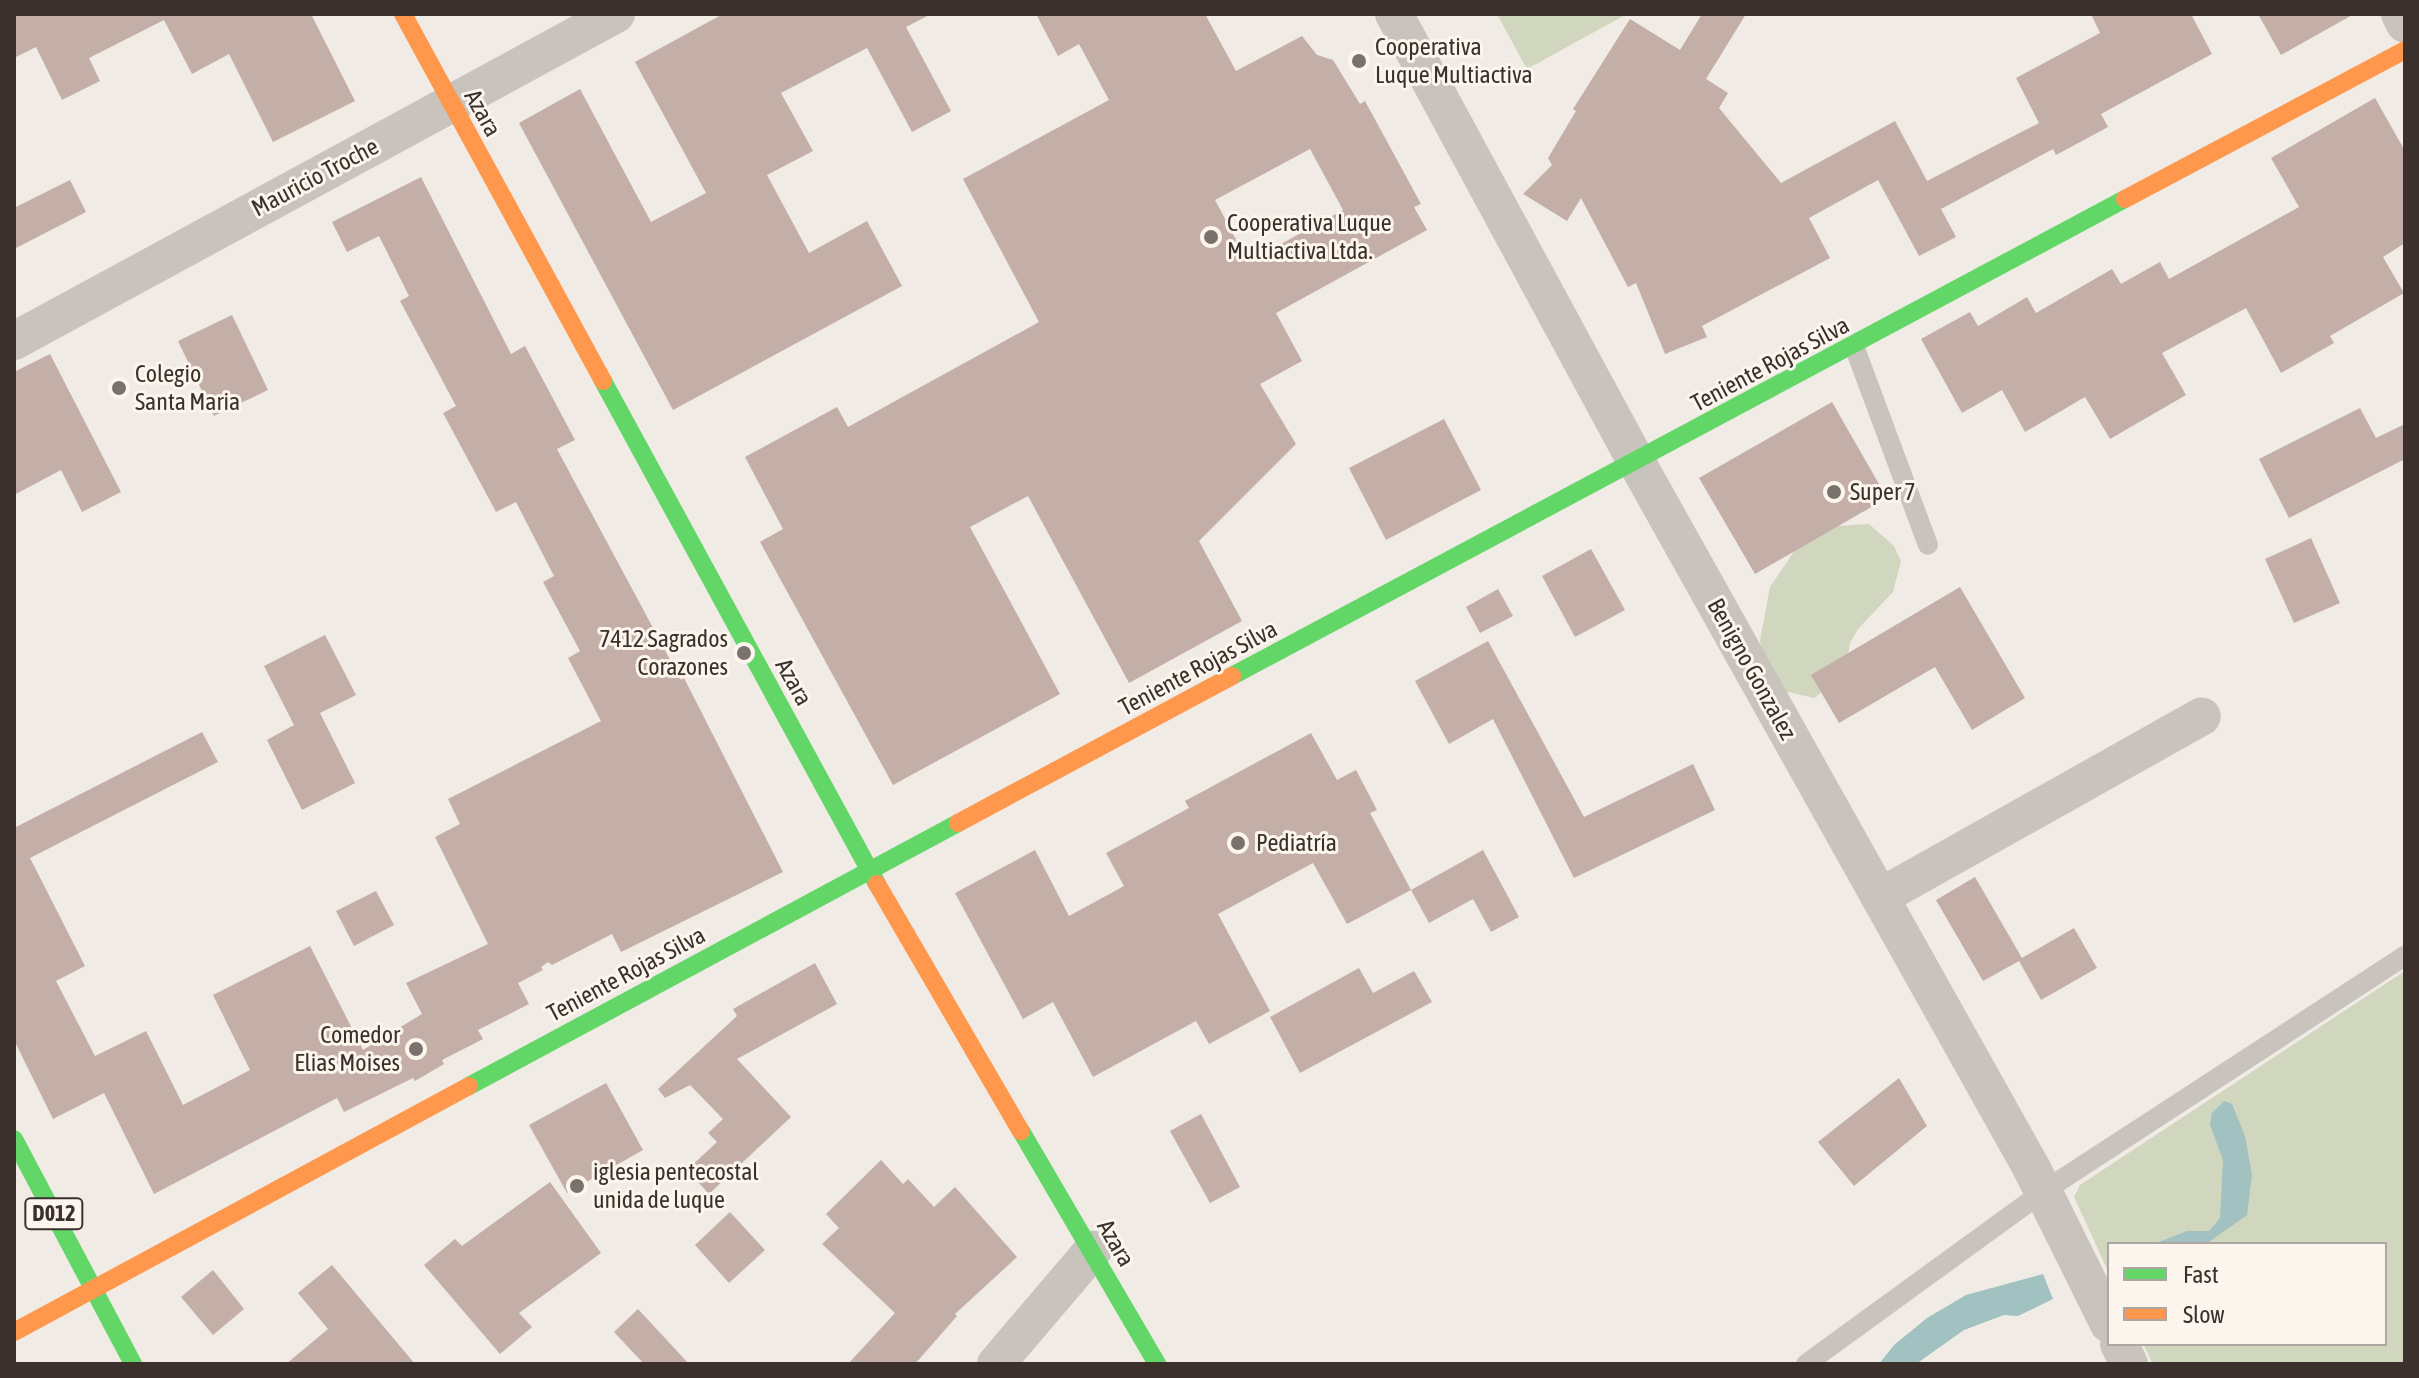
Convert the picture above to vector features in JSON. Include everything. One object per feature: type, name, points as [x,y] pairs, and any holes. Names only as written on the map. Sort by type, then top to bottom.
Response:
[{"type":"main road","name":"Azara","points":[[403,14],[869,870],[1157,1364]]},
{"type":"main road","name":"Teniente Rojas Silva","points":[[14,1332],[869,870],[1637,463],[2405,50]]},
{"type":"main road","name":"D012","points":[[14,1139],[133,1364]]},
{"type":"street","name":"Mauricio Troche","points":[[14,341],[616,14]]},
{"type":"street","name":"Benigno Gonzalez","points":[[1394,14],[1637,463],[2044,1191],[2107,1320]]},
{"type":"street","points":[[2400,14],[2405,24]]},
{"type":"street","points":[[1880,897],[2202,716]]},
{"type":"street","points":[[996,1364],[1093,1250]]},
{"type":"street","points":[[2120,1346],[2129,1364]]},
{"type":"lane","points":[[1854,346],[1928,545]]},
{"type":"lane","points":[[1806,1364],[2044,1191],[2405,956]]},
{"type":"green space","points":[[1497,14],[1627,14],[1527,69]]},
{"type":"green space","points":[[1869,524],[1894,546],[1901,561],[1893,592],[1858,629],[1850,643],[1845,672],[1833,684],[1814,698],[1784,691],[1764,666],[1760,641],[1770,587],[1795,550],[1837,526]]},
{"type":"green space","points":[[2405,971],[2405,1364],[2153,1364],[2144,1346],[2387,1346],[2387,1242],[2107,1242],[2107,1269],[2074,1197],[2080,1185]]},
{"type":"water","points":[[2224,1101],[2232,1104],[2245,1136],[2252,1175],[2247,1215],[2209,1242],[2159,1242],[2187,1231],[2209,1231],[2220,1218],[2223,1160],[2210,1125],[2212,1113]]},
{"type":"water","points":[[2043,1274],[2053,1299],[2018,1316],[2004,1315],[1964,1330],[1916,1364],[1879,1364],[1894,1345],[1927,1318],[1966,1295]]},
{"type":"building","points":[[14,14],[311,14],[355,101],[273,142],[229,54],[192,74],[164,20],[89,58],[100,81],[62,100],[36,47],[14,58]]},
{"type":"building","points":[[723,14],[931,14],[906,27],[951,111],[912,132],[867,48],[781,93],[813,151],[767,175],[809,253],[867,221],[902,286],[673,410],[519,123],[580,89],[651,222],[706,193],[635,62]]},
{"type":"building","points":[[1036,14],[1205,14],[1236,71],[1302,36],[1317,55],[1333,60],[1360,104],[1365,101],[1421,204],[1414,207],[1427,230],[1276,313],[1302,361],[1260,384],[1296,444],[1199,541],[1242,621],[1129,683],[1028,496],[970,527],[1060,694],[893,785],[760,542],[783,529],[745,457],[837,407],[848,427],[1039,322],[963,179],[1109,100],[1079,44],[1058,56]],"holes":[[[1310,149],[1343,210],[1248,262],[1215,200]]]},
{"type":"building","points":[[1702,14],[1746,14],[1706,79],[1728,93],[1719,108],[1781,183],[1895,121],[1927,181],[2039,123],[2016,78],[2100,33],[2091,14],[2191,14],[2212,54],[2101,114],[2108,127],[2056,155],[2053,149],[1941,209],[1956,237],[1919,256],[1878,180],[1809,218],[1830,258],[1702,326],[1707,337],[1665,354],[1636,283],[1628,287],[1581,198],[1567,221],[1523,194],[1552,165],[1548,158],[1576,111],[1573,109],[1630,19],[1680,50]]},
{"type":"building","points":[[2258,14],[2354,14],[2281,55]]},
{"type":"building","points":[[2375,98],[2405,151],[2405,243],[2383,257],[2404,293],[2330,336],[2334,343],[2281,373],[2246,308],[2162,353],[2186,395],[2110,439],[2085,397],[2025,432],[2002,390],[1962,413],[1921,339],[1970,312],[1978,326],[2027,297],[2036,313],[2112,269],[2121,284],[2160,262],[2169,279],[2299,207],[2271,158]]},
{"type":"building","points":[[421,177],[511,354],[525,346],[575,440],[557,449],[681,680],[684,678],[783,872],[621,952],[612,934],[552,965],[548,962],[541,967],[543,970],[518,983],[529,1004],[478,1030],[483,1039],[442,1060],[444,1064],[415,1081],[413,1078],[344,1112],[337,1098],[154,1194],[104,1093],[53,1119],[14,1040],[14,828],[202,732],[218,762],[30,858],[85,966],[56,981],[95,1056],[146,1031],[183,1105],[250,1070],[213,995],[310,946],[363,1050],[422,1014],[406,983],[488,944],[435,837],[460,824],[448,799],[601,721],[568,658],[580,651],[543,582],[554,576],[516,502],[496,512],[443,413],[456,406],[400,301],[409,296],[379,236],[347,252],[332,222]]},
{"type":"building","points":[[70,180],[86,212],[14,249],[14,208]]},
{"type":"building","points":[[232,315],[268,390],[214,416],[178,341]]},
{"type":"building","points":[[50,354],[121,492],[82,512],[61,470],[14,495],[14,372]]},
{"type":"building","points":[[1832,402],[1887,498],[1755,574],[1699,478]]},
{"type":"building","points":[[2360,408],[2376,438],[2405,424],[2405,459],[2289,518],[2259,459]]},
{"type":"building","points":[[1444,419],[1481,490],[1386,540],[1349,468]]},
{"type":"building","points":[[2311,538],[2340,603],[2294,623],[2265,559]]},
{"type":"building","points":[[1591,549],[1625,610],[1575,637],[1542,576]]},
{"type":"building","points":[[1960,587],[2025,698],[1972,730],[1935,667],[1839,723],[1811,675]]},
{"type":"building","points":[[1498,589],[1513,616],[1480,633],[1466,607]]},
{"type":"building","points":[[325,635],[356,695],[320,713],[355,783],[302,810],[267,740],[294,725],[264,666]]},
{"type":"building","points":[[1488,641],[1584,817],[1693,764],[1715,810],[1574,878],[1493,719],[1449,744],[1415,681]]},
{"type":"building","points":[[1311,733],[1337,780],[1356,770],[1377,810],[1370,813],[1411,890],[1347,924],[1313,863],[1218,914],[1270,1011],[1209,1044],[1196,1021],[1093,1077],[1053,1002],[1023,1019],[955,893],[1035,850],[1069,916],[1124,886],[1106,853],[1189,808],[1185,801]]},
{"type":"building","points":[[1483,850],[1519,917],[1491,932],[1473,899],[1429,923],[1411,890]]},
{"type":"building","points":[[1975,877],[2022,958],[2074,928],[2097,968],[2041,1000],[2019,961],[1983,981],[1936,900]]},
{"type":"building","points":[[376,891],[394,925],[354,946],[336,911]]},
{"type":"building","points":[[815,963],[837,1004],[737,1059],[791,1117],[709,1194],[687,1170],[717,1142],[708,1133],[723,1119],[690,1085],[665,1098],[658,1089],[737,1016],[733,1009]]},
{"type":"building","points":[[1359,968],[1373,993],[1414,971],[1432,1002],[1300,1073],[1270,1017]]},
{"type":"building","points":[[1899,1078],[1927,1126],[1854,1186],[1818,1142]]},
{"type":"building","points":[[606,1083],[643,1150],[567,1193],[529,1125]]},
{"type":"building","points":[[1201,1114],[1240,1187],[1210,1203],[1170,1131]]},
{"type":"building","points":[[881,1160],[903,1184],[908,1179],[934,1207],[955,1187],[1017,1257],[955,1314],[957,1316],[915,1364],[848,1364],[895,1313],[822,1244],[839,1228],[826,1214]]},
{"type":"building","points":[[550,1182],[601,1253],[519,1313],[532,1327],[500,1354],[424,1265],[455,1239],[462,1246]]},
{"type":"building","points":[[730,1212],[765,1250],[729,1283],[695,1245]]},
{"type":"building","points":[[332,1265],[415,1364],[286,1364],[328,1329],[298,1293]]},
{"type":"building","points":[[213,1270],[244,1309],[213,1335],[181,1297]]},
{"type":"building","points":[[638,1309],[689,1364],[644,1364],[614,1332]]},
{"type":"traffic: fast","points":[[1232,676],[2125,199]]},
{"type":"traffic: fast","points":[[603,381],[877,884]]},
{"type":"traffic: fast","points":[[469,1086],[958,823]]},
{"type":"traffic: fast","points":[[1021,1131],[1157,1364]]},
{"type":"traffic: fast","points":[[14,1139],[133,1364]]},
{"type":"traffic: slow","points":[[403,14],[603,381]]},
{"type":"traffic: slow","points":[[2125,199],[2405,50]]},
{"type":"traffic: slow","points":[[958,823],[1232,676]]},
{"type":"traffic: slow","points":[[877,884],[1021,1131]]},
{"type":"traffic: slow","points":[[14,1332],[469,1086]]},
{"type":"place","name":"Cooperativa Luque Multiactiva","points":[[1359,61]]},
{"type":"place","name":"Cooperativa Luque Multiactiva Ltda.","points":[[1211,237]]},
{"type":"place","name":"Colegio Santa Maria","points":[[119,388]]},
{"type":"place","name":"Super 7","points":[[1834,492]]},
{"type":"place","name":"7412 Sagrados Corazones","points":[[744,653]]},
{"type":"place","name":"Pediatría","points":[[1238,843]]},
{"type":"place","name":"Comedor Elias Moises","points":[[416,1049]]},
{"type":"place","name":"iglesia pentecostal unida de luque","points":[[577,1186]]}]
